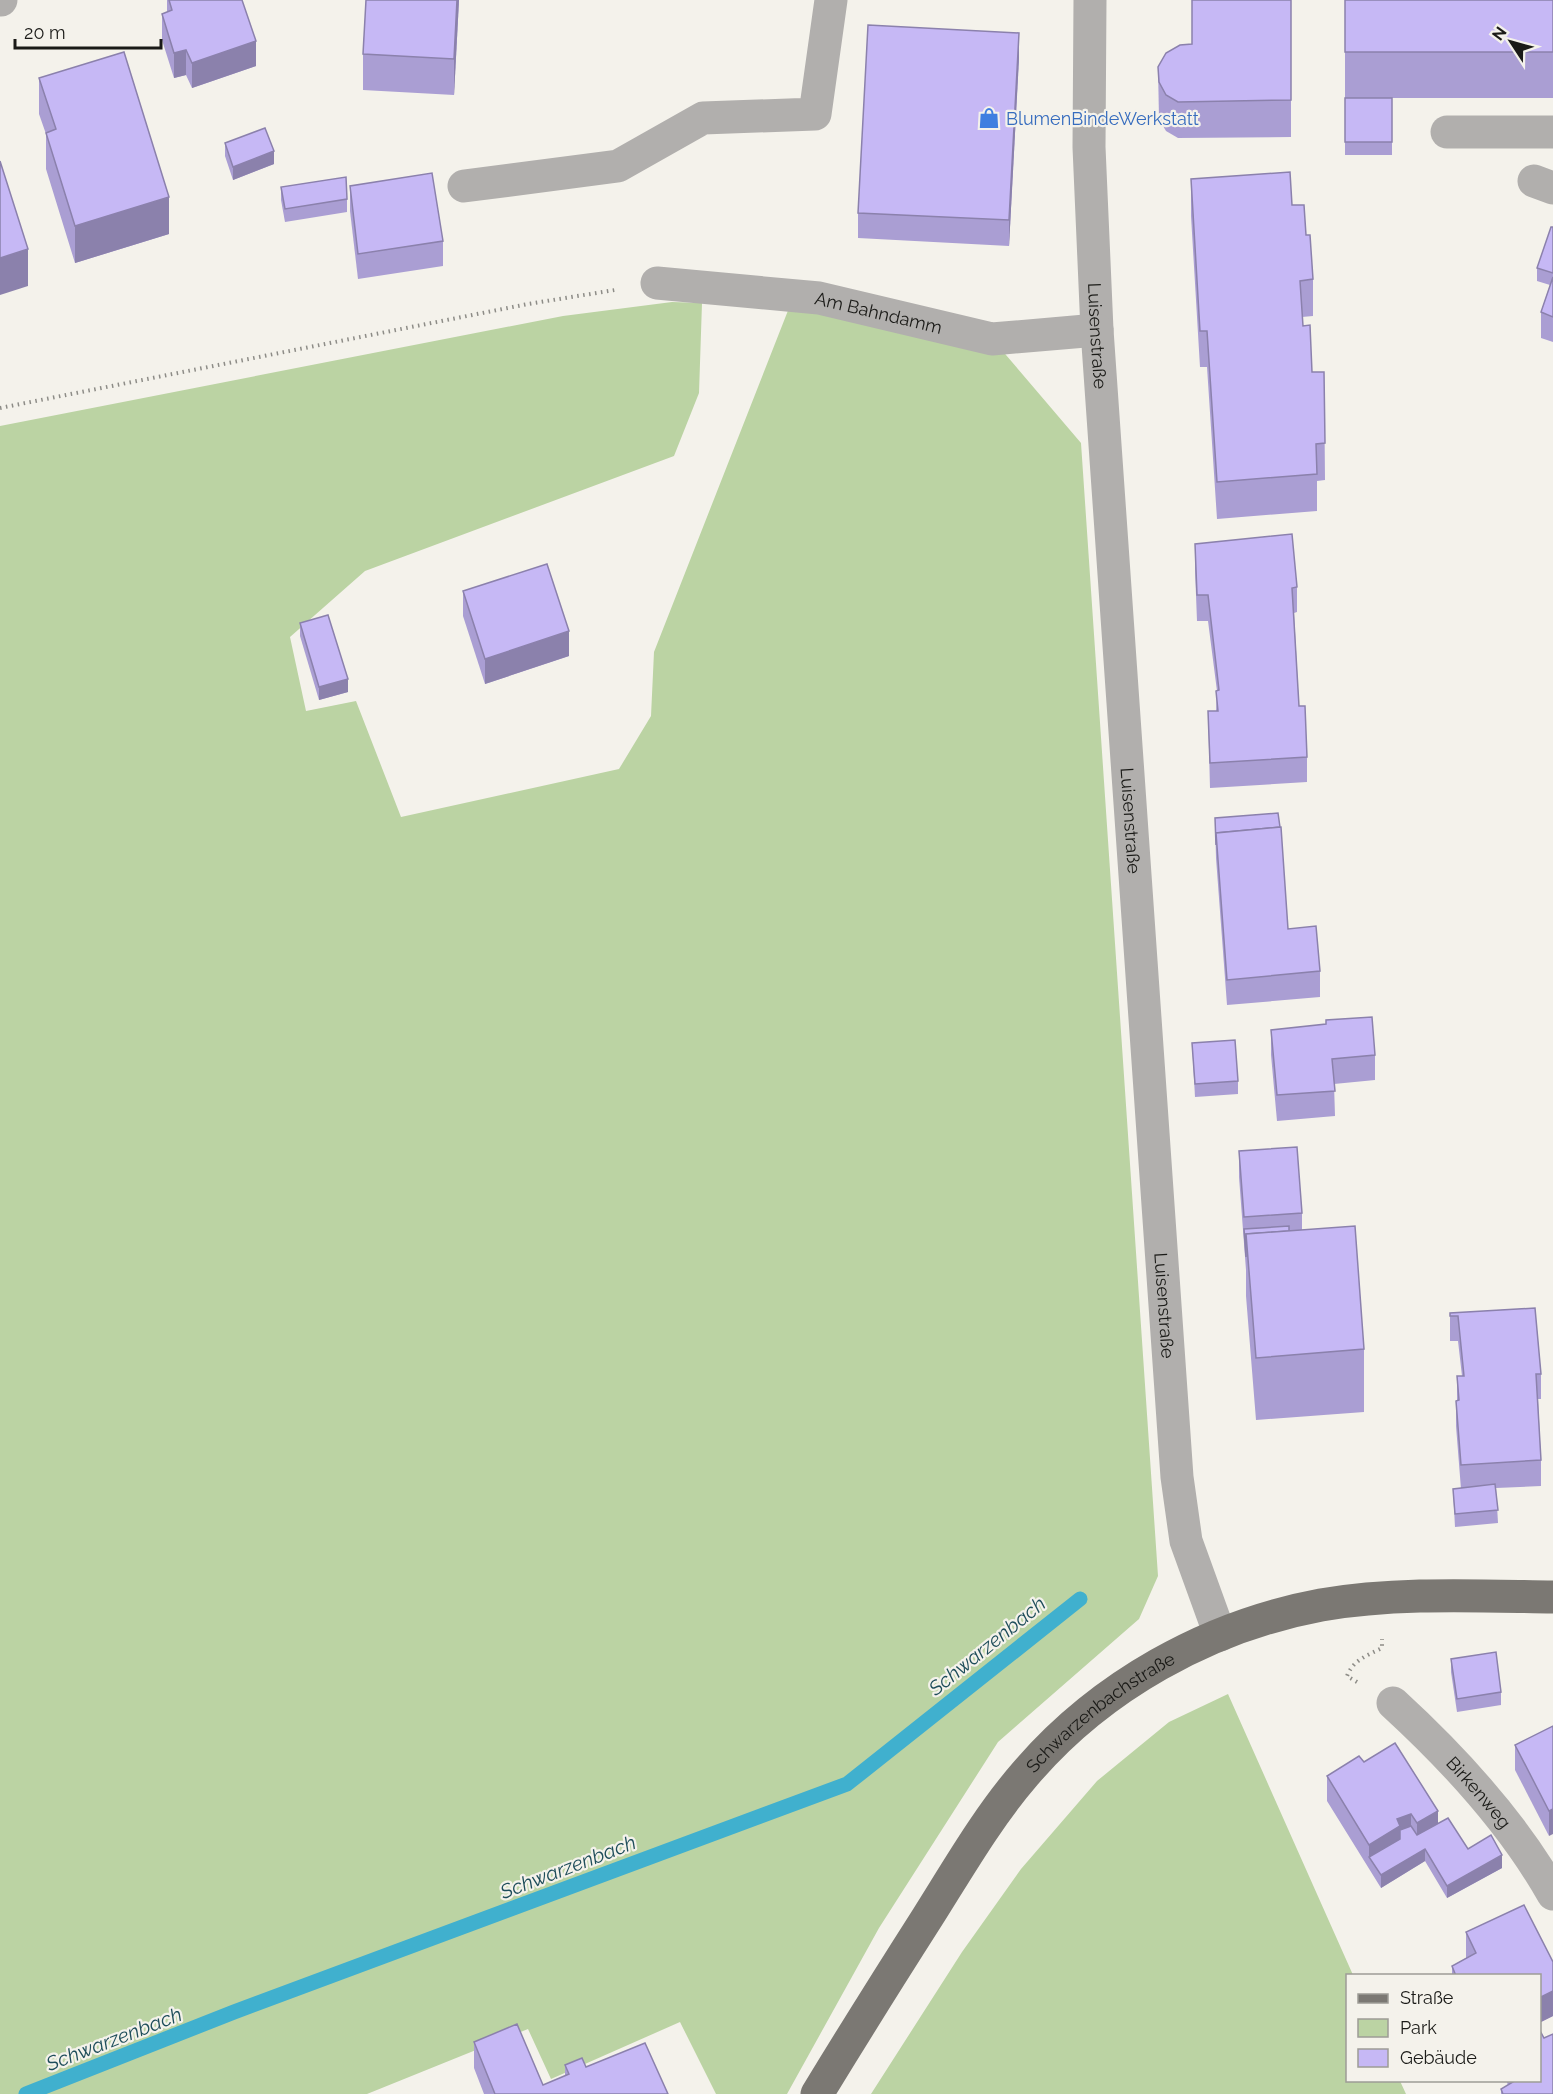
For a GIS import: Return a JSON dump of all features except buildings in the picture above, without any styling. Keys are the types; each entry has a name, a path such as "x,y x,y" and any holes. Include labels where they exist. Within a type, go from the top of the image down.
{"main road":[{"name":"Schwarzenbachstraße","path":"817,2094 977,1838 1024,1775 1100,1703 1173,1657 1220,1635 1261,1620 1324,1605 1443,1596 1553,1597"}],"street":[{"path":"464,186 618,166 703,118 815,114 831,0"},
{"name":"Luisenstraße","path":"1090,0 1089,147 1097,330 1177,1477 1186,1541 1220,1635"},
{"path":"1447,132 1553,132"},
{"name":"Am Bahndamm","path":"657,283 819,298 992,339 1097,330"},
{"name":"Birkenweg","path":"1393,1703 1432,1739 1467,1777 1553,1894"}],"path":[{"path":"0,408 528,304 657,283"},
{"path":"1349,1671 1356,1662 1376,1651"}],"green space":[{"path":"672,302 702,303 699,393 674,456 365,571 290,637 306,711 356,701 401,817 619,769 651,716 654,652 789,308 1000,348 1081,443 1158,1576 1139,1619 998,1742 879,1928 787,2094 716,2094 680,2022 551,2079 528,2029 367,2094 0,2094 0,426 563,316"},
{"path":"1228,1694 1353,1974 1346,1974 1346,2082 1400,2082 1406,2094 871,2094 962,1952 1021,1869 1097,1781 1169,1722"}],"waterway":[{"name":"Schwarzenbach","path":"26,2094 234,2012 847,1784 1080,1599"}],"place":[{"name":"BlumenBindeWerkstatt","path":"989,118"}]}
